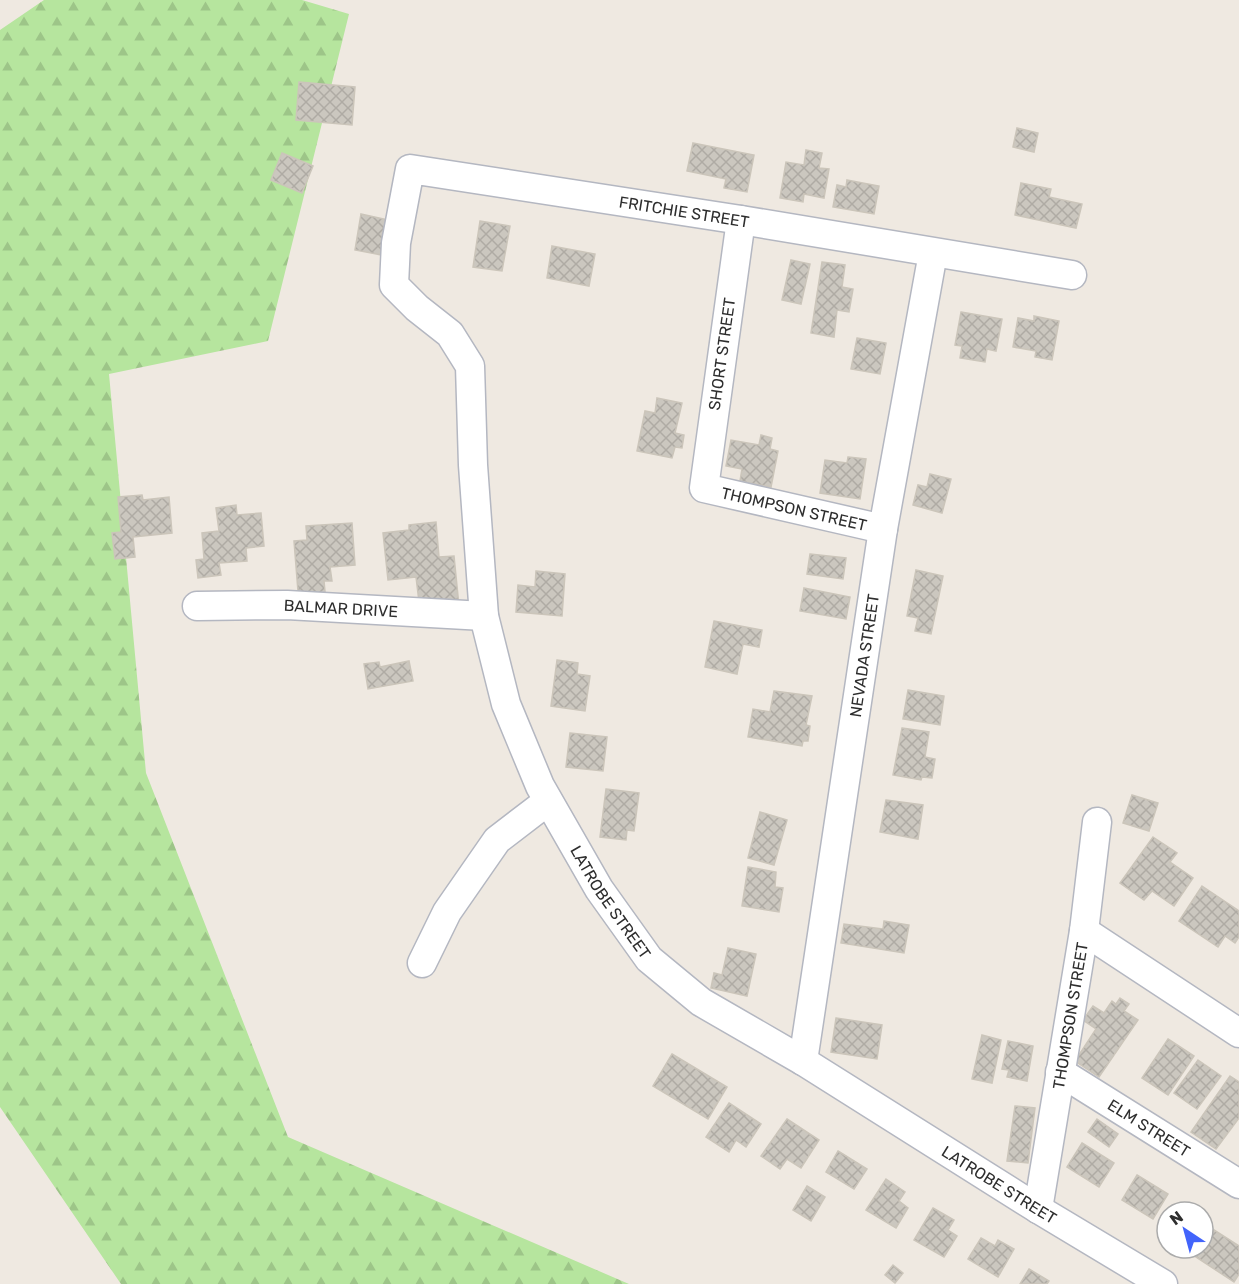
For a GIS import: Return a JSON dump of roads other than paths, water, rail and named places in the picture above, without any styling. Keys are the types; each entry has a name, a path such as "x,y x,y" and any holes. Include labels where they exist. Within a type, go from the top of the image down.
{"street":[{"name":"FRITCHIE STREET","path":"394,285 396,243 410,169 741,220 1071,275"},
{"name":"SHORT STREET","path":"704,488 741,220"},
{"name":"NEVADA STREET","path":"803,1061 883,529 933,253"},
{"name":"LATROBE STREET","path":"394,285 417,308 450,334 470,366 473,465 484,616 506,704 548,801 599,890 649,959 701,1002 803,1061 1038,1209 1163,1284"},
{"name":"THOMPSON STREET","path":"704,488 883,529"},
{"name":"BALMAR DRIVE","path":"197,606 287,605 484,616"},
{"path":"423,963 447,912 497,840 548,801"},
{"name":"THOMPSON STREET","path":"1038,1209 1084,931 1097,822"},
{"path":"1084,931 1239,1033"},
{"name":"ELM STREET","path":"1060,1071 1239,1184"}]}
